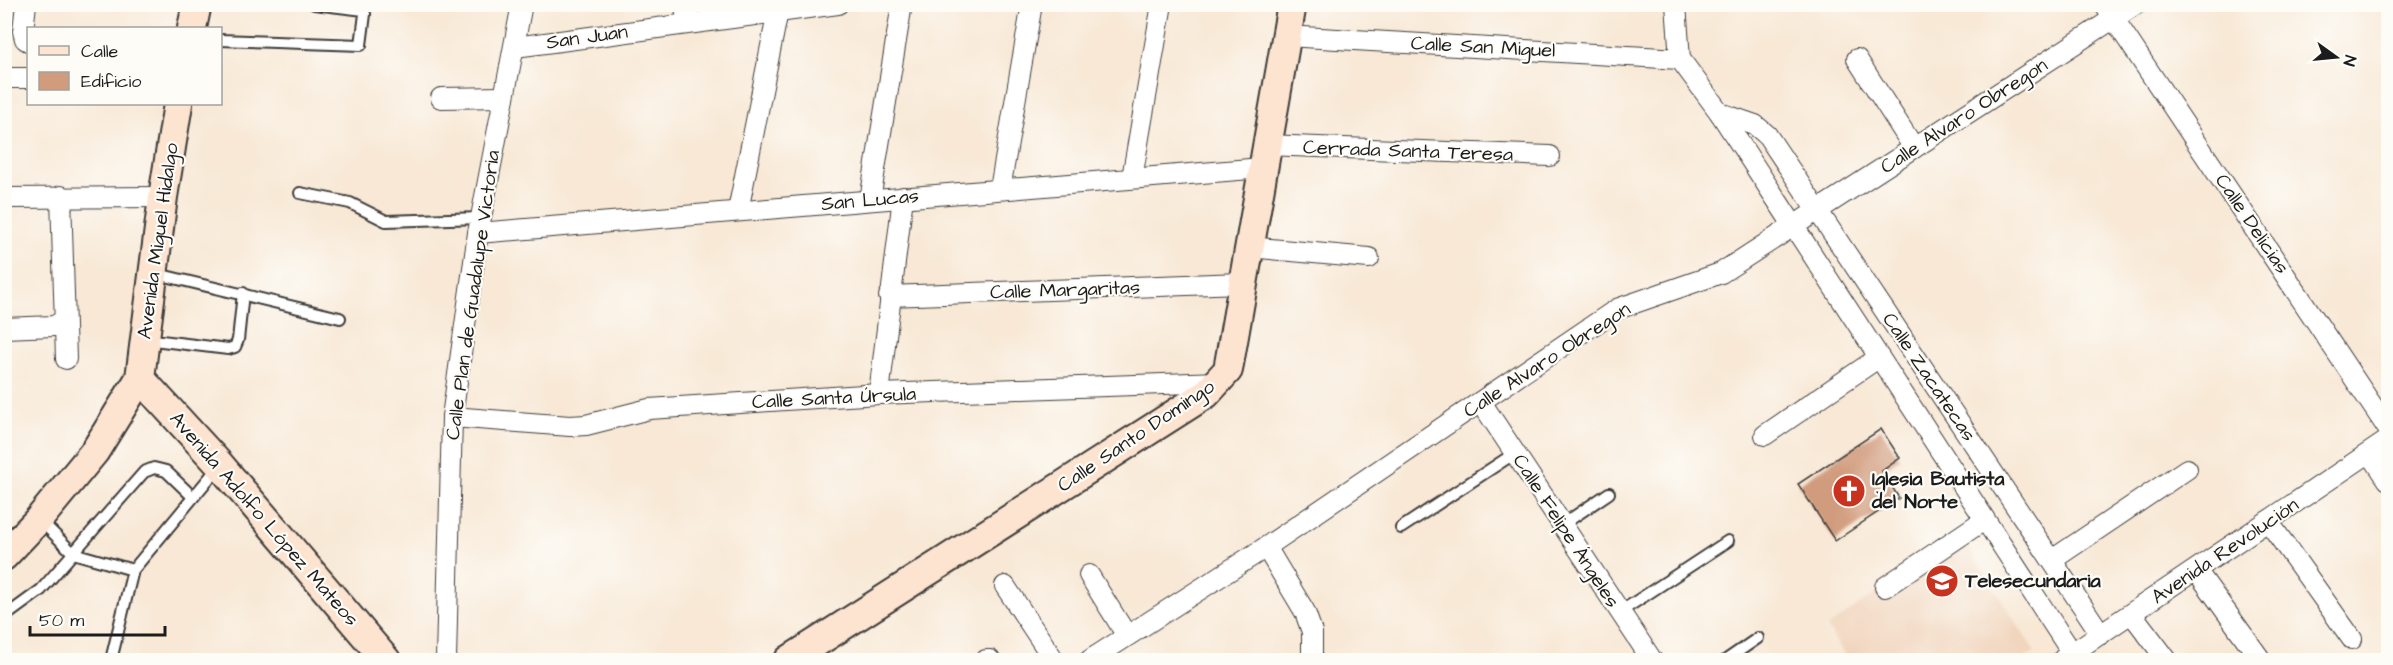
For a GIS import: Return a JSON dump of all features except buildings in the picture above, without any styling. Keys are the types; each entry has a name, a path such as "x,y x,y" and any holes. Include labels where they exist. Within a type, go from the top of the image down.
{"main road":[{"path":"192,27 197,4"},
{"name":"Calle Santo Domingo","path":"789,660 1206,394 1219,382 1228,370 1241,283 1292,4"},
{"name":"Avenida Miguel Hidalgo","path":"140,378 163,197 178,105"},
{"path":"4,556 39,519 94,451 140,378"},
{"name":"Avenida Adolfo López Mateos","path":"140,378 220,465 386,660"}],"street":[{"path":"26,4 23,31 27,40"},
{"name":"Calle Plan de Guadalupe Victoria","path":"446,660 452,417 479,226 522,4"},
{"path":"870,200 902,4"},
{"path":"1000,189 1032,4"},
{"path":"1132,178 1162,4"},
{"path":"1676,4 1680,59"},
{"name":"Calle Alvaro Obregon","path":"1090,660 1266,547 1617,309 1721,273 1914,148 2110,12 2136,4"},
{"name":"San Juan","path":"515,47 686,14 778,11 825,5"},
{"path":"738,211 778,11"},
{"name":"Calle Delicias","path":"2110,12 2388,429"},
{"name":"Calle San Miguel","path":"1286,36 1680,59"},
{"name":"Calle Zacatecas","path":"1680,59 1720,113 1984,519 2067,657"},
{"path":"1857,59 1914,148"},
{"path":"4,78 27,78"},
{"path":"441,98 504,98"},
{"name":"Calle Zacatecas","path":"1720,113 1755,125 1767,135 2101,634"},
{"name":"San Lucas","path":"479,226 738,211 1132,178 1264,156"},
{"name":"Cerrada Santa Teresa","path":"1264,156 1551,156"},
{"path":"61,196 63,321 66,359"},
{"path":"4,198 163,197"},
{"path":"879,394 889,296 903,197"},
{"path":"1248,247 1370,258"},
{"name":"Calle Margaritas","path":"889,296 1241,283"},
{"path":"1862,334 1888,317"},
{"path":"4,328 54,326 63,321"},
{"path":"1765,435 1878,358"},
{"name":"Calle Santa Úrsula","path":"452,417 570,426 586,425 650,409 879,394 1219,382"},
{"name":"Calle Felipe Ángeles","path":"1481,402 1652,660"},
{"name":"Avenida Revolución","path":"2067,657 2388,440"},
{"path":"2370,453 2388,480"},
{"path":"2052,560 2187,469"},
{"path":"1885,587 1984,519"},
{"path":"2268,521 2352,639"},
{"path":"1266,547 1305,612 1312,632 1312,660"},
{"path":"2196,570 2261,660"},
{"path":"1089,575 1127,636"},
{"path":"1005,586 1054,660"},
{"path":"2132,614 2166,660"}],"lane":[{"path":"222,40 361,45 364,10 314,4"},
{"path":"300,193 350,203 386,221 479,226"},
{"path":"153,273 340,318"},
{"path":"145,339 228,349 235,347 238,340 243,293"},
{"path":"1401,528 1515,453"},
{"path":"111,660 133,570 220,465"},
{"path":"4,617 42,590 144,472 154,468 166,471 193,497"},
{"path":"1562,525 1610,493"},
{"path":"39,519 73,553 133,570"},
{"path":"1620,612 1728,540"},
{"path":"1726,660 1758,638"}],"shaded area":[{"name":"Telesecundaria","path":"1961,536 2035,652 2022,660 1848,660 1827,627"}],"place":[{"name":"Iglesia Bautista del Norte","path":"1849,491"},
{"name":"Telesecundaria","path":"1942,581"}]}
